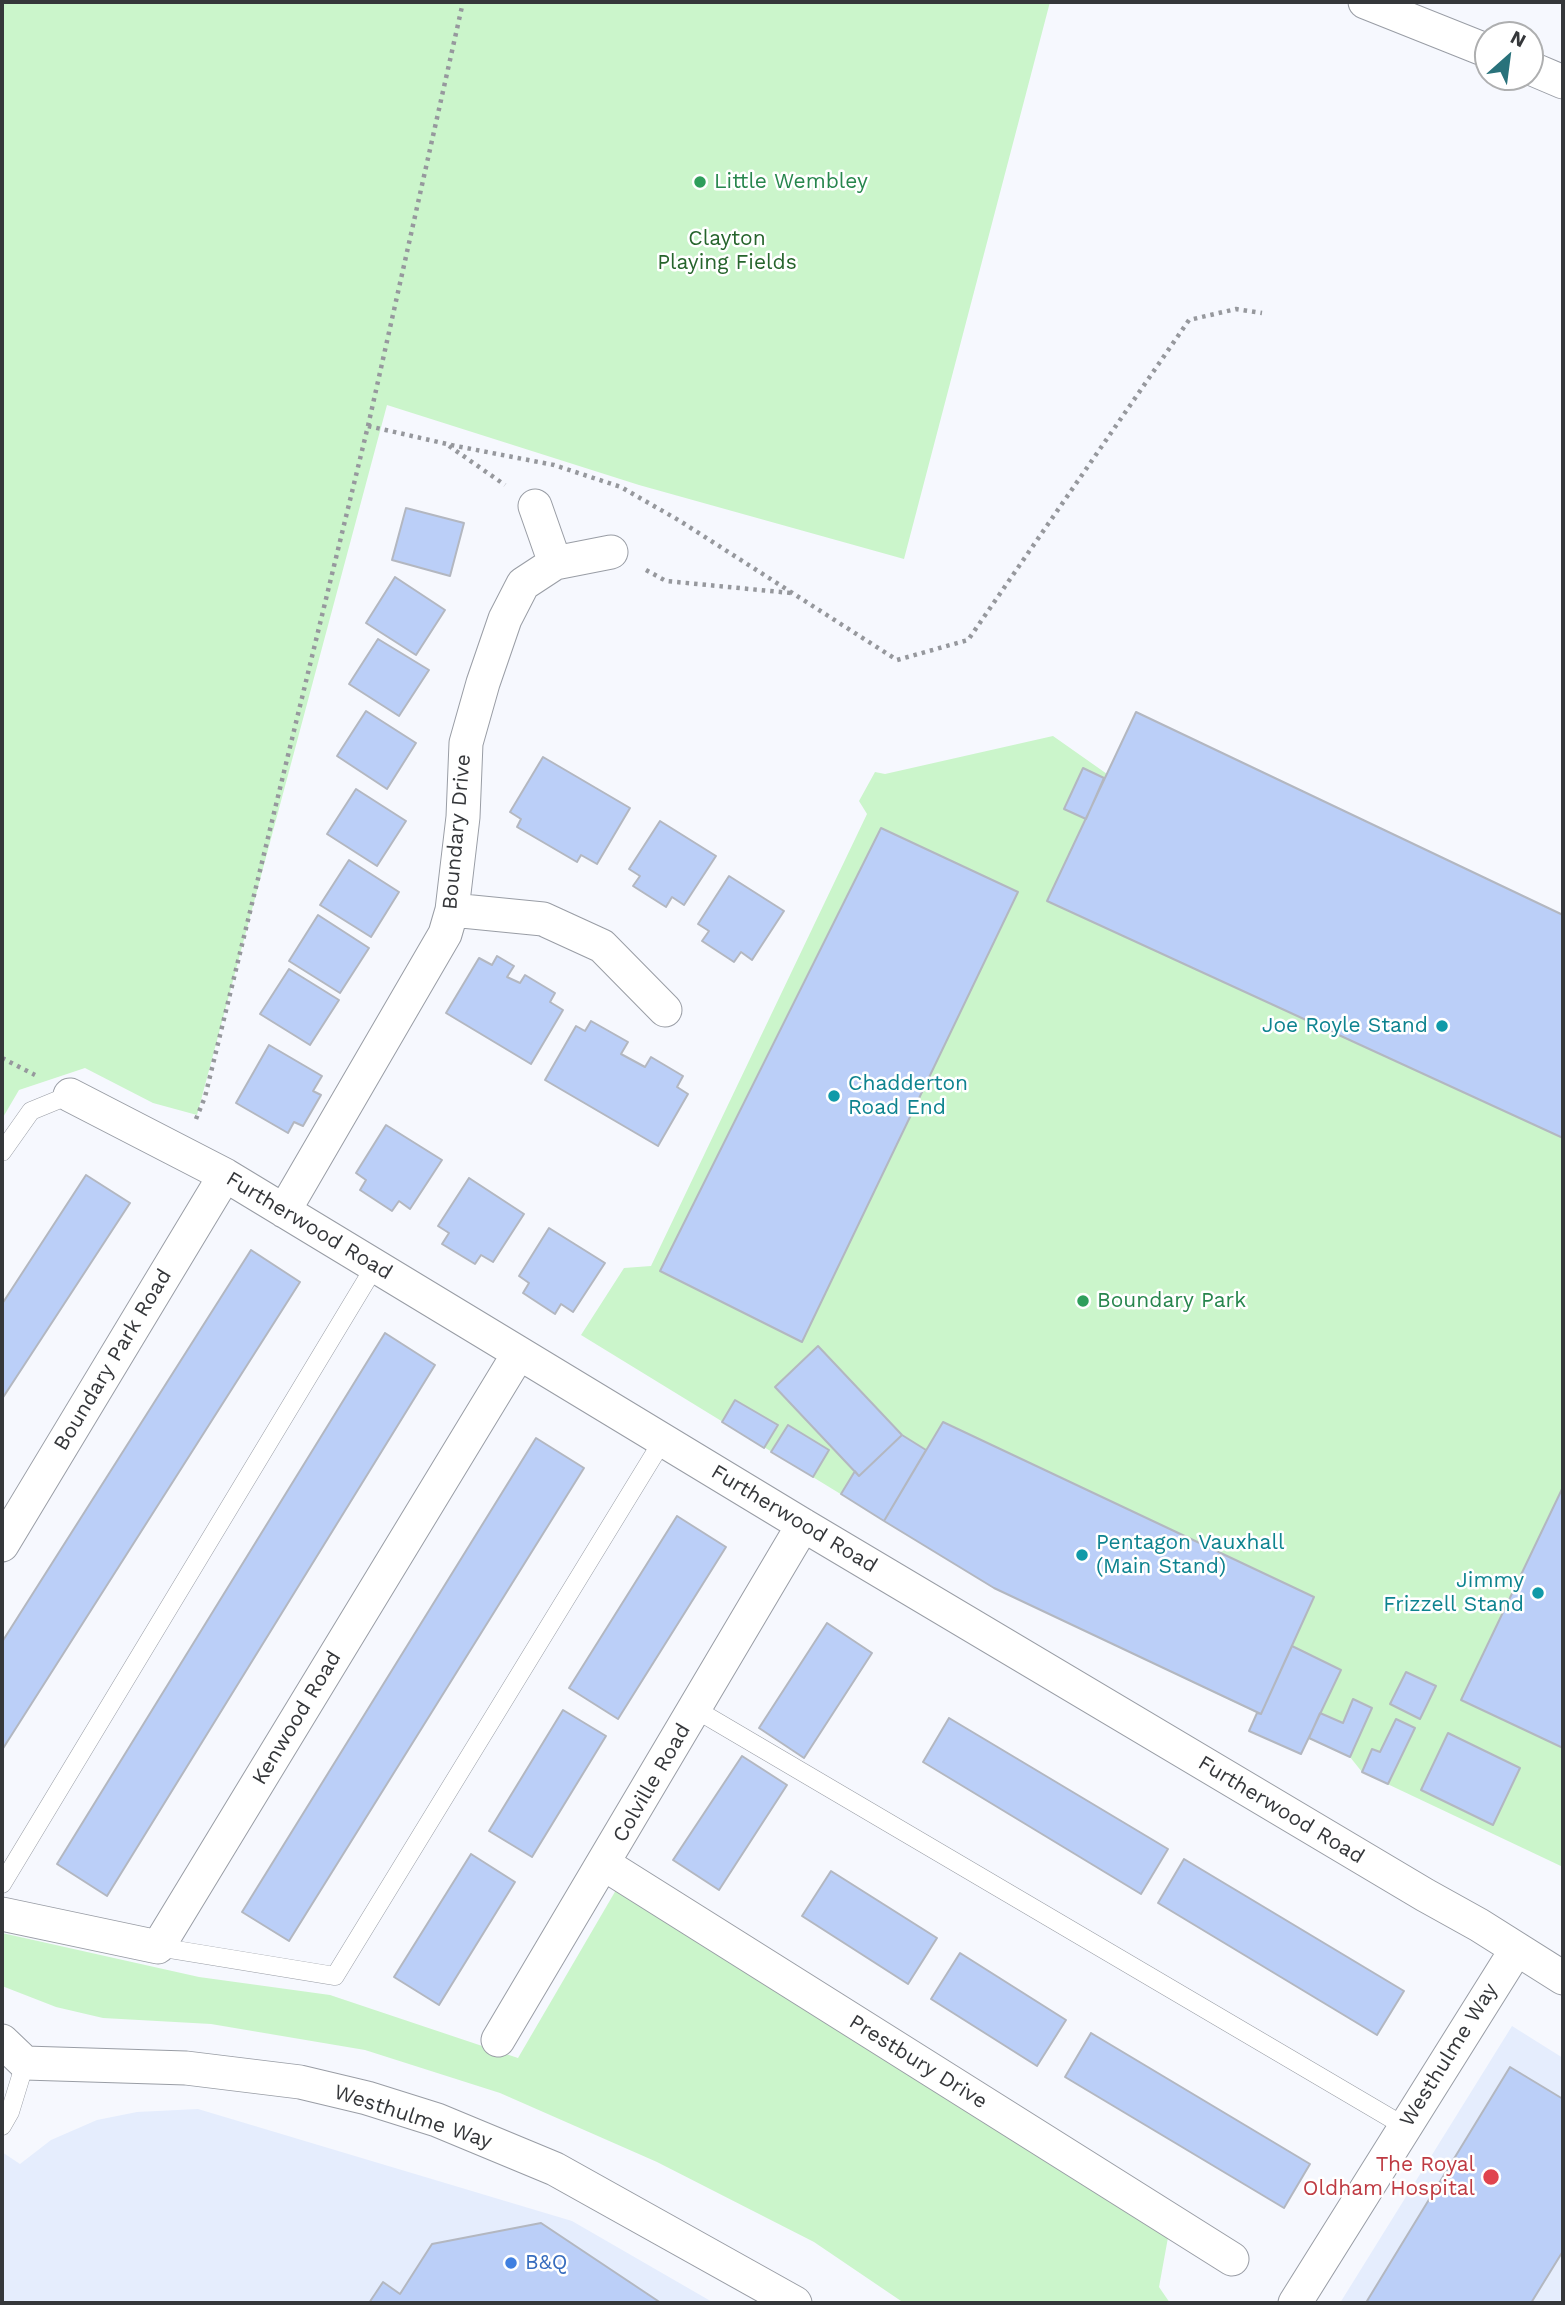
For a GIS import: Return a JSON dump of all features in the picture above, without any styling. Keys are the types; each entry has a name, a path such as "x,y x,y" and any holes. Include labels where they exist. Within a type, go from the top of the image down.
{"street":[{"path":"1365,2 1474,45"},
{"path":"1544,74 1563,82"},
{"path":"535,506 555,563"},
{"name":"Boundary Drive","path":"284,1211 445,934 452,911 463,817 466,743 505,619 523,584 555,563 611,552"},
{"path":"452,911 543,919 602,946 665,1010"},
{"name":"Furtherwood Road","path":"70,1094 225,1175 803,1525 1479,1925 1563,1978"},
{"name":"Boundary Park Road","path":"2,1545 225,1175"},
{"name":"Kenwood Road","path":"158,1947 519,1353"},
{"name":"Colville Road","path":"498,2040 803,1525"},
{"name":"Prestbury Drive","path":"604,1864 1232,2259"},
{"path":"2,1914 158,1947"},
{"name":"Westhulme Way","path":"1295,2303 1516,1950"},
{"name":"Westhulme Way","path":"13,2052 300,2082 414,2112 498,2143 555,2169 794,2303"}],"lane":[{"path":"2,1152 31,1111 70,1094"},
{"path":"2,1884 375,1266"},
{"path":"158,1947 335,1976 663,1440"},
{"path":"695,1709 1404,2126"},
{"path":"2,2126 10,2112 13,2052"}],"path":[{"path":"182,1152 205,1097 368,426 463,2"},
{"path":"368,426 555,465 621,487 680,521 897,660 968,640 1189,320 1236,309 1262,313"},
{"path":"446,443 535,506"},
{"path":"667,581 792,593"}],"shaded area":[{"name":"The Royal Oldham Hospital","path":"1512,2026 1563,2058 1563,2303 1340,2303"},
{"path":"198,2109 572,2221 714,2303 2,2303 2,2152 20,2164 51,2140 97,2120 137,2112"}],"green space":[{"name":"Clayton Playing Fields","path":"2,2 1050,2 904,559 639,485 387,405 197,1115 153,1103 85,1068 19,1090 2,1119"},
{"name":"Boundary Park","path":"1136,712 1563,915 1563,1867 1362,1772 1350,1757 1309,1739 1301,1754 1249,1731 1257,1713 994,1588 581,1335 624,1268 651,1266 867,814 859,801 875,772 885,774 1053,736 1107,774"},
{"path":"616,1890 1169,2232 1159,2287 1170,2303 904,2303 814,2242 657,2162 500,2093 365,2050 211,2024 103,2018 56,2007 2,1986 2,1933 199,1977 330,1995 518,2058"}],"building":[{"path":"406,508 464,523 450,576 392,560"},
{"path":"395,577 445,610 416,655 366,623"},
{"path":"378,639 429,670 399,716 349,684"},
{"path":"366,711 416,743 387,789 337,756"},
{"name":"Joe Royle Stand","path":"1136,712 1563,915 1563,1138 1047,901"},
{"path":"543,757 630,808 597,864 581,855 577,862 517,827 521,819 510,812"},
{"path":"1083,768 1104,778 1086,819 1064,809"},
{"path":"356,789 406,821 377,866 327,834"},
{"path":"660,821 716,856 684,905 672,897 666,907 633,886 640,876 629,869"},
{"name":"Chadderton Road End","path":"881,828 1018,892 802,1342 660,1271"},
{"path":"349,860 399,892 371,937 320,905"},
{"path":"729,876 784,911 752,960 741,952 734,962 702,941 709,931 698,924"},
{"path":"318,915 369,948 340,993 289,961"},
{"path":"497,956 514,966 507,977 520,983 525,975 555,993 550,1002 563,1010 531,1064 446,1013 479,958 492,965"},
{"path":"289,969 339,1000 310,1045 260,1014"},
{"path":"591,1021 628,1042 621,1054 645,1067 651,1057 683,1076 677,1087 688,1094 658,1146 545,1080 576,1026 585,1031"},
{"path":"269,1045 322,1076 313,1091 321,1095 303,1126 294,1122 288,1133 236,1103"},
{"path":"386,1125 442,1160 410,1209 399,1201 392,1211 360,1190 366,1180 356,1173"},
{"path":"86,1175 130,1203 2,1399 2,1304"},
{"path":"469,1178 524,1214 493,1262 481,1255 475,1264 442,1244 449,1233 438,1226"},
{"path":"549,1228 605,1263 573,1312 561,1304 555,1314 523,1293 529,1283 519,1276"},
{"path":"251,1250 300,1282 2,1750 2,1642"},
{"path":"385,1333 435,1365 107,1896 57,1864"},
{"path":"818,1346 902,1435 859,1476 775,1387"},
{"path":"735,1400 778,1425 764,1448 722,1422"},
{"name":"Pentagon Vauxhall (Main Stand)","path":"943,1422 1314,1597 1261,1714 994,1588 884,1521"},
{"path":"788,1425 829,1450 813,1477 771,1452"},
{"path":"902,1435 926,1450 884,1521 841,1494 855,1471 859,1476"},
{"path":"536,1438 584,1468 289,1941 242,1912"},
{"name":"Jimmy Frizzell Stand","path":"1563,1487 1563,1748 1461,1700"},
{"path":"677,1516 726,1547 618,1719 569,1688"},
{"path":"827,1623 872,1653 804,1758 759,1728"},
{"path":"1292,1646 1341,1670 1301,1754 1249,1731 1257,1713 1261,1714"},
{"path":"1406,1672 1436,1686 1420,1719 1390,1704"},
{"path":"1353,1699 1372,1708 1350,1757 1309,1738 1320,1713 1343,1723"},
{"path":"563,1710 606,1736 532,1857 489,1831"},
{"path":"949,1718 1168,1849 1141,1894 923,1762"},
{"path":"1396,1719 1415,1728 1388,1784 1362,1772 1372,1749 1380,1752"},
{"path":"1448,1733 1520,1768 1493,1825 1421,1790"},
{"path":"742,1756 787,1785 719,1890 673,1860"},
{"path":"471,1854 515,1882 439,2005 394,1977"},
{"path":"1184,1859 1404,1991 1377,2035 1158,1903"},
{"path":"831,1871 937,1938 908,1984 802,1916"},
{"path":"960,1953 1066,2020 1037,2066 931,1999"},
{"path":"1091,2033 1310,2164 1284,2208 1065,2077"},
{"name":"The Royal Oldham Hospital","path":"1510,2067 1563,2099 1563,2251 1531,2303 1367,2301"},
{"name":"B&Q","path":"541,2223 661,2303 369,2303 383,2282 400,2294 432,2244"}],"place":[{"name":"Little Wembley","path":"700,182"},
{"name":"Joe Royle Stand","path":"1442,1026"},
{"name":"Chadderton Road End","path":"834,1096"},
{"name":"Boundary Park","path":"1083,1301"},
{"name":"Pentagon Vauxhall (Main Stand)","path":"1082,1555"},
{"name":"Jimmy Frizzell Stand","path":"1538,1593"},
{"name":"The Royal Oldham Hospital","path":"1491,2177"},
{"name":"B&Q","path":"511,2263"}]}
